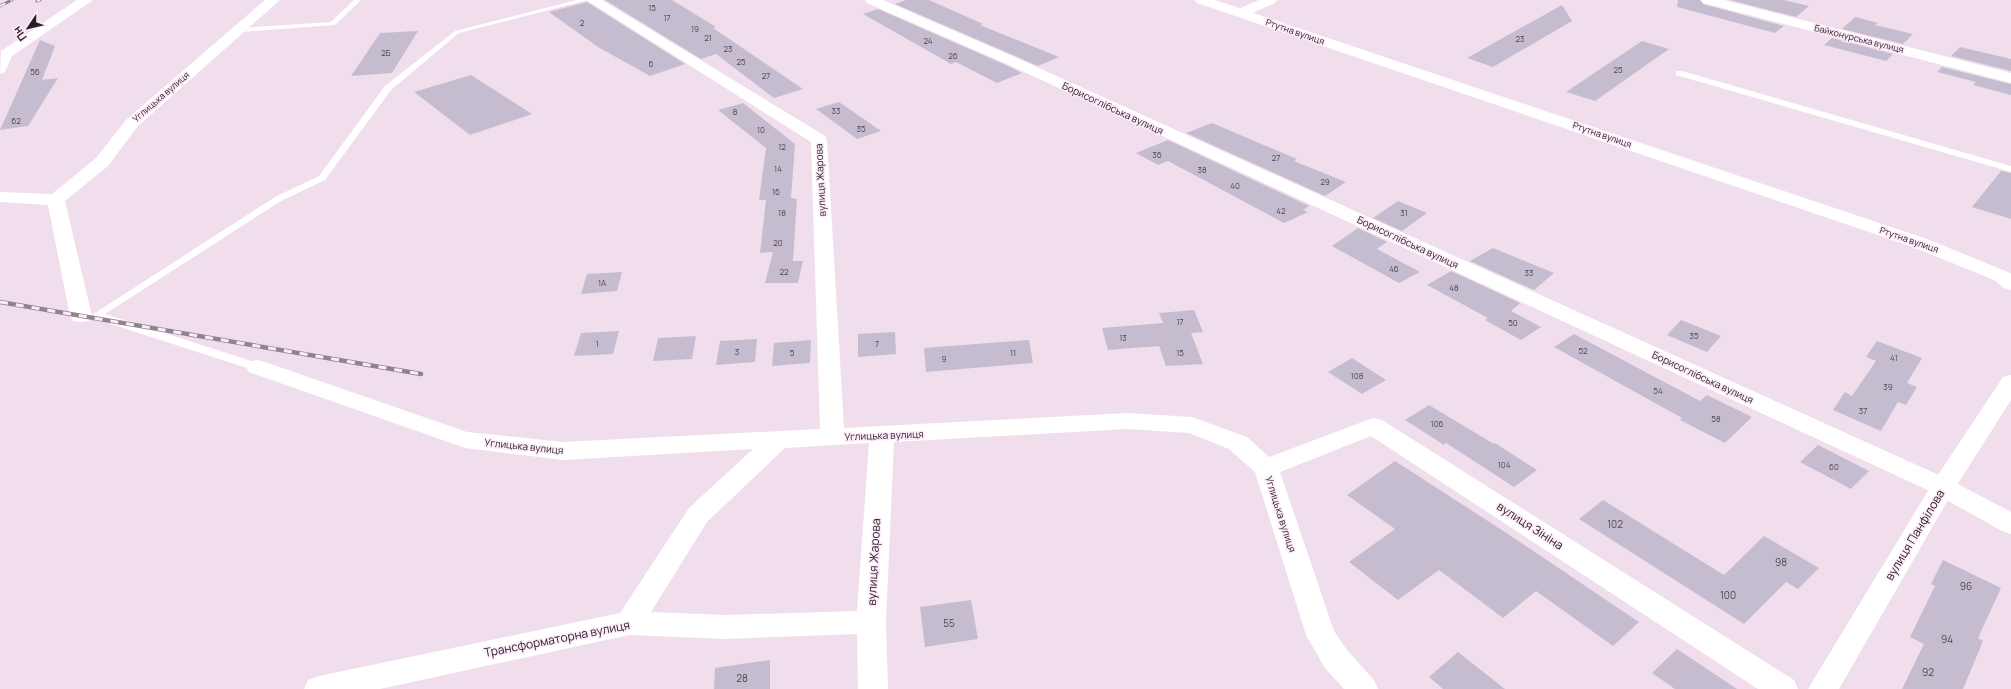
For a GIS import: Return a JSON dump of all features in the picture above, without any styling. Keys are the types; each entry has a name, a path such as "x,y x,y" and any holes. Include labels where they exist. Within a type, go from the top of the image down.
{"street":[{"path":"0,69 6,54 86,0"},
{"name":"Углицька вулиця","path":"56,200 102,162 132,123 273,0"},
{"name":"вулиця Жарова","path":"593,0 819,140 832,437"},
{"name":"Борисоглібська вулиця","path":"872,0 1014,62 1943,488 2011,524"},
{"name":"Ртутна вулиця","path":"1202,0 1920,243 2008,278"},
{"path":"1241,13 1270,0"},
{"name":"Байконурська вулиця","path":"1708,0 2011,78"},
{"path":"0,197 56,200 81,316"},
{"name":"Углицька вулиця","path":"257,367 465,440 563,451 1127,421 1192,425 1238,443 1266,468 1321,635 1336,659 1363,689"},
{"name":"вулиця Панфілова","path":"1823,689 1943,488 2011,382"},
{"name":"вулиця Зініна","path":"1266,468 1373,426 1783,689"},
{"name":"вулиця Жарова","path":"873,689 871,622 882,435"},
{"path":"629,623 698,515 778,440"},
{"name":"Трансформаторна вулиця","path":"319,689 629,623 725,626 871,622"}],"lane":[{"path":"240,30 333,24 358,0"},
{"path":"257,367 97,315 278,199 322,178 388,88 457,32 585,0"},
{"path":"1679,73 2011,169"}],"building":[{"path":"605,0 672,0 716,27 713,28 803,89 774,98 716,54 701,59"},
{"path":"906,0 929,0 983,24 980,25 1059,57 1038,66 895,4"},
{"path":"1678,0 1700,0 1703,4 1784,26 1775,33 1677,7"},
{"path":"1730,0 1784,0 1809,6 1796,17"},
{"path":"587,2 685,64 650,76 598,47 549,12"},
{"path":"1562,5 1572,21 1493,67 1467,58"},
{"path":"878,9 1022,73 997,83 956,62 951,64 863,14"},
{"path":"1855,17 1878,23 1875,25 1913,34 1903,44 1842,29"},
{"path":"418,31 392,73 351,76 380,33"},
{"path":"1832,38 1893,54 1886,61 1824,45"},
{"path":"40,40 55,46 42,80 58,78 28,126 0,130"},
{"path":"1642,41 1669,49 1595,101 1566,92"},
{"path":"1960,47 2011,59 2011,71 1951,56"},
{"path":"1942,67 2011,84 2011,95 1973,85 1976,82 1937,72"},
{"path":"471,75 532,114 470,135 414,92"},
{"path":"839,102 881,131 857,139 816,109"},
{"path":"743,103 795,144 791,198 797,199 793,261 803,261 798,283 765,283 773,252 760,253 766,200 759,200 766,148 718,110"},
{"path":"1212,123 1297,159 1294,161 1346,182 1325,196 1186,133"},
{"path":"1168,140 1309,206 1303,210 1308,212 1284,223 1168,161 1158,165 1136,153"},
{"path":"2001,171 2011,173 2011,219 1972,207"},
{"path":"1398,201 1427,213 1402,231 1373,218"},
{"path":"1358,228 1387,242 1377,249 1420,272 1399,283 1332,246"},
{"path":"1493,248 1554,273 1534,290 1470,261"},
{"path":"1451,271 1520,303 1511,311 1541,327 1521,340 1485,320 1488,318 1427,285"},
{"path":"622,272 617,291 581,294 587,274"},
{"path":"1194,310 1203,332 1191,333 1203,364 1166,366 1159,346 1108,350 1102,328 1163,323 1159,313"},
{"path":"1681,320 1721,336 1707,352 1667,335"},
{"path":"619,331 613,354 574,356 581,333"},
{"path":"895,332 896,354 858,357 858,334"},
{"path":"1574,334 1700,401 1707,395 1752,417 1725,443 1680,420 1682,418 1554,347"},
{"path":"696,336 692,359 653,361 658,338"},
{"path":"757,339 755,362 716,365 720,341"},
{"path":"811,340 810,363 772,366 774,343"},
{"path":"1029,340 1033,363 926,372 924,348"},
{"path":"1877,341 1922,358 1907,383 1917,387 1906,405 1898,402 1881,431 1833,410 1845,392 1852,396 1876,361 1866,357"},
{"path":"1352,358 1386,380 1362,394 1328,372"},
{"path":"1429,405 1494,444 1495,443 1537,470 1514,487 1446,443 1444,445 1405,420"},
{"path":"1818,445 1869,471 1851,489 1800,462"},
{"path":"1395,461 1508,534 1639,622 1613,646 1536,591 1503,618 1439,570 1398,600 1349,562 1395,529 1347,495"},
{"path":"1603,500 1724,575 1764,536 1819,568 1798,589 1786,582 1744,624 1579,519"},
{"path":"1943,560 2001,588 1978,638 1983,641 1963,689 1902,689 1924,644 1910,637 1935,586 1931,584"},
{"path":"971,600 978,639 925,647 920,607"},
{"path":"1677,649 1737,689 1675,689 1652,673"},
{"path":"1458,652 1505,689 1443,689 1429,677"},
{"path":"770,660 770,689 714,689 715,668"}],"railway":[{"path":"0,6 12,0"},
{"path":"0,302 421,374"}]}
